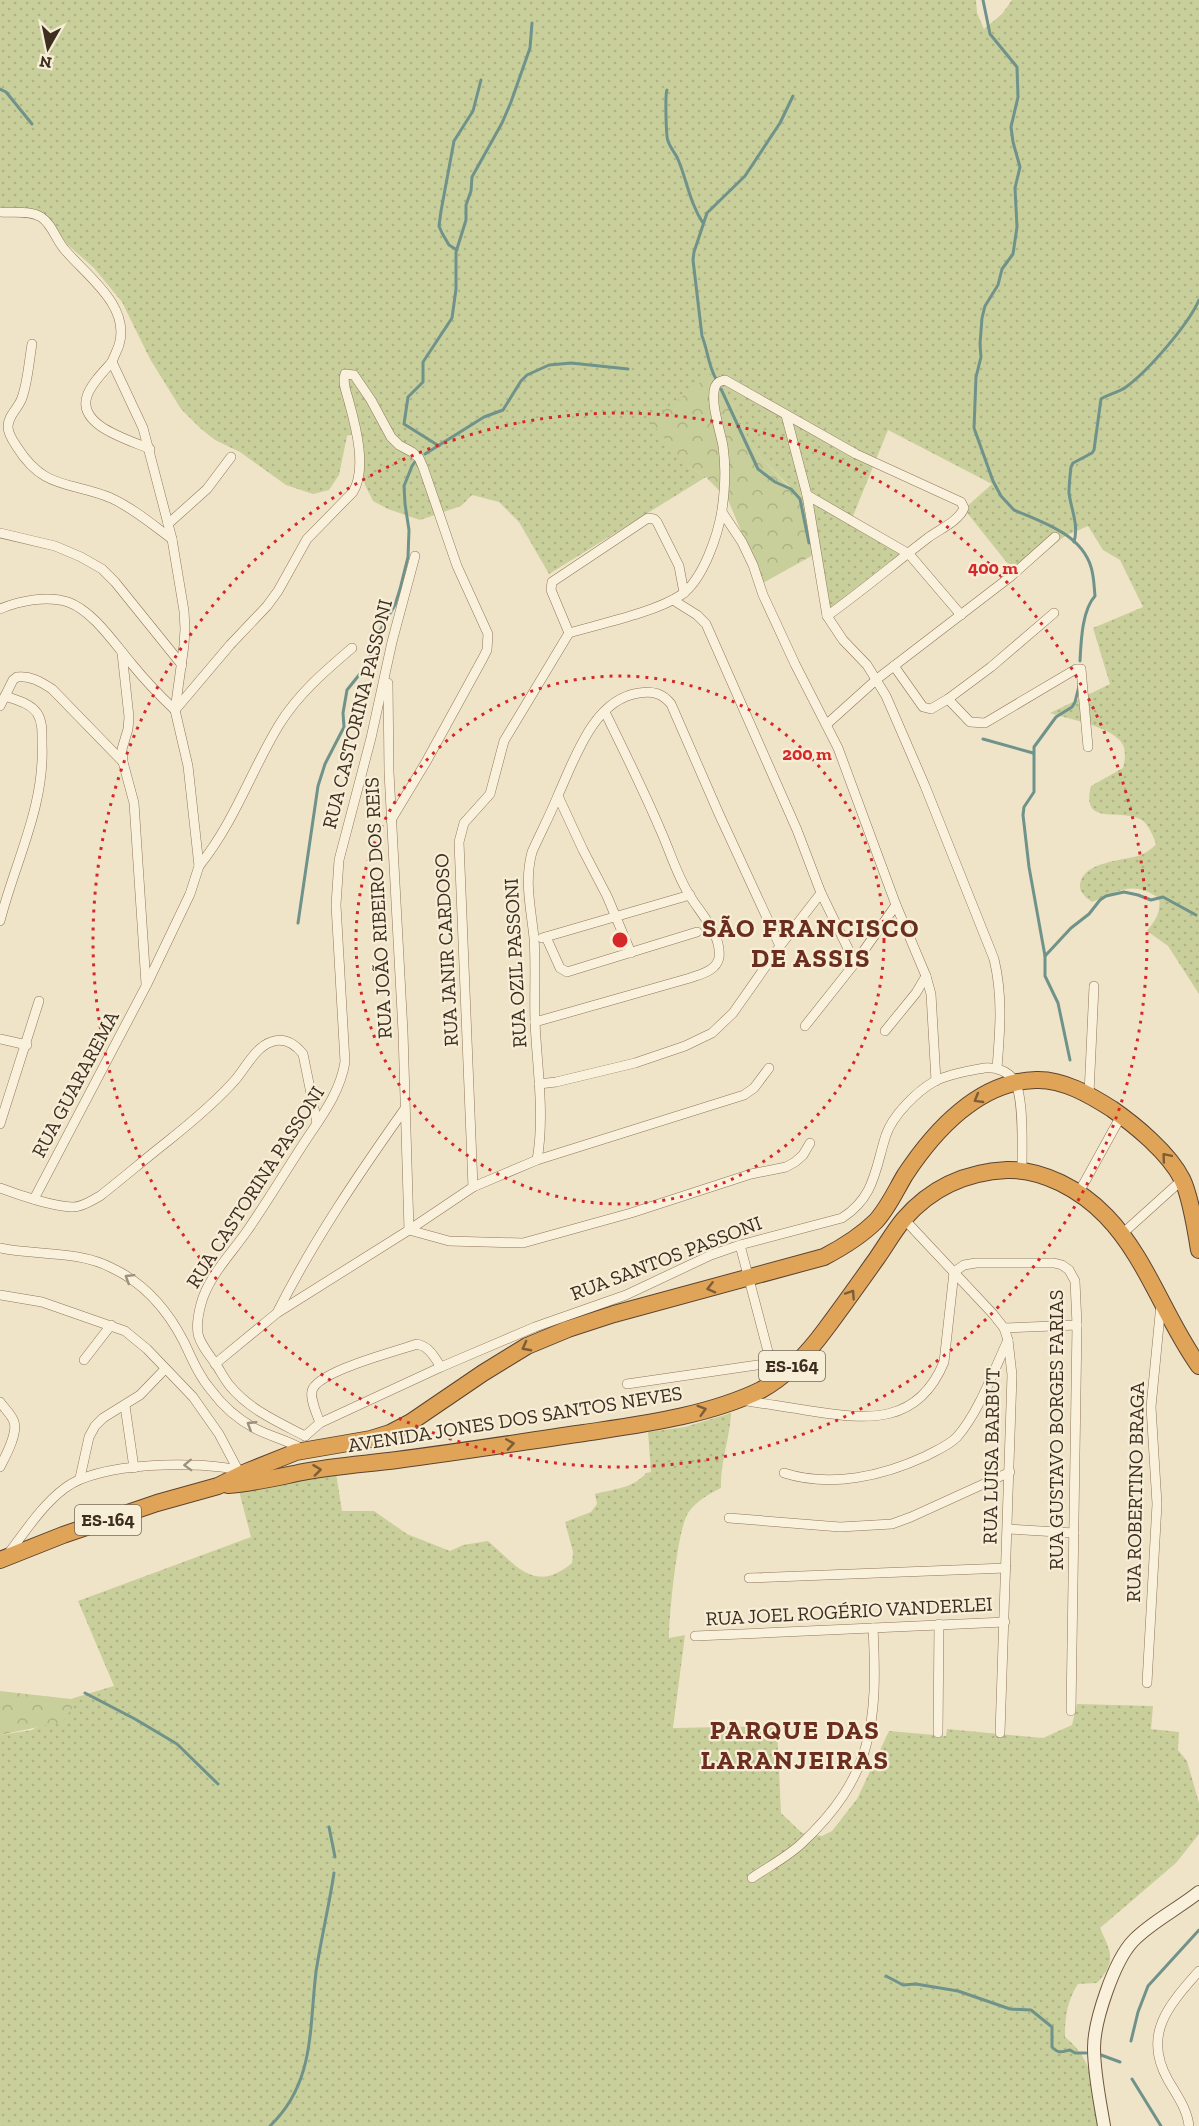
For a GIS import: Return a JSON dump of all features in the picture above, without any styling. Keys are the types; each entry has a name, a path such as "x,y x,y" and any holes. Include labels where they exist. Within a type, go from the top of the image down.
{"highway":[{"name":"ES-164","path":"2,1560 63,1535 157,1503 218,1486 242,1471 281,1458 307,1445 371,1439 390,1433 411,1422 527,1346 568,1329 642,1306 824,1257 848,1245 878,1219 906,1175 942,1127 960,1109 987,1094 1015,1083 1037,1080 1074,1088 1089,1094 1143,1132 1183,1179 1199,1250"},
{"name":"AVENIDA JONES DOS SANTOS NEVES","path":"218,1486 255,1483 305,1471 622,1427 696,1412 737,1400 779,1379 809,1351 904,1220 931,1195 968,1175 989,1171 1022,1169 1041,1174 1078,1194 1105,1215 1122,1234 1199,1366"},
{"path":"281,1458 277,1465 281,1477"}],"street":[{"path":"0,212 30,213 42,217 63,248 100,284 110,299 119,320 120,344 112,362 87,394 85,407 88,414 101,427 150,449"},
{"path":"32,344 22,397 10,416 8,427 9,433 26,460 38,473 53,481 110,498 124,505 172,539"},
{"path":"112,362 143,428 172,539 184,611 184,645 175,710 188,766 199,866"},
{"path":"175,710 230,645 267,606 307,539 357,485 360,477 360,455 343,381 345,374 354,375 391,437 419,458 456,566 484,624 489,642 483,658 438,741 391,820"},
{"path":"684,593 679,566 657,522 648,518 552,582 551,591 569,633 673,600 684,593 693,583 706,561 722,512 725,463 714,388 718,381 725,380 856,454 961,502 964,508 962,513 827,616"},
{"path":"786,415 807,495 827,616 843,640 867,664 877,679 904,735 994,959 1000,984 1001,1015 997,1068 1006,1073 1015,1083 1021,1109 1022,1169"},
{"path":"168,524 207,489 231,458"},
{"path":"807,495 909,554 961,615"},
{"path":"722,512 742,542 763,596 795,664 827,723 846,768 896,905 926,976 931,994 936,1081"},
{"path":"0,533 55,546 102,569 182,665"},
{"path":"827,723 877,679 1010,577 1055,537"},
{"name":"RUA CASTORINA PASSONI","path":"307,1445 259,1412 228,1384 201,1346 198,1337 201,1303 214,1276 248,1230 338,1090 345,1062 336,878 392,642 415,556"},
{"path":"0,609 13,604 42,600 68,602 97,624 175,710"},
{"path":"673,600 697,615 706,624 797,830 821,893 855,963"},
{"path":"894,666 923,707 931,709 991,667 1054,613"},
{"name":"RUA JANIR CARDOSO","path":"473,1187 465,961 458,852 460,832 490,794 504,741 569,633"},
{"path":"199,866 216,846 279,725 310,685 352,648"},
{"path":"122,652 129,717 128,729 122,746 123,762 134,804 146,986"},
{"name":"RUA JOÃO RIBEIRO DOS REIS","path":"387,668 391,820 403,1032 409,1230"},
{"path":"948,699 970,722 985,723 1080,668 1083,671 1088,747"},
{"path":"0,706 13,680 17,677 30,677 42,682 52,689 123,762"},
{"name":"RUA OZIL PASSONI","path":"537,1160 540,1084 534,940 527,869 532,852 582,742 593,724 621,698 648,692 665,697 671,704 780,946"},
{"path":"0,921 39,796 43,757 42,725 38,715 26,704 5,696"},
{"path":"536,1022 708,972 715,967 719,955 716,940 704,914 690,896 646,796 605,712"},
{"path":"558,796 631,953"},
{"name":"RUA GUARAREMA","path":"34,1199 146,986 190,894 199,866"},
{"path":"540,1084 635,1063 684,1046 712,1033 733,1013 821,893"},
{"path":"534,940 690,896"},
{"path":"805,1026 855,963 896,905"},
{"path":"546,937 560,968 567,972 697,932"},
{"path":"885,1031 916,993 926,976"},
{"path":"1089,1094 1094,986"},
{"path":"0,1124 27,1045 39,1001"},
{"path":"0,1039 27,1045"},
{"path":"0,1188 34,1199 74,1207 100,1197 196,1119 222,1095 259,1051 270,1042 279,1040 290,1042 303,1054 317,1123"},
{"path":"215,1364 277,1313 473,1187 537,1160 744,1095 754,1088 769,1068"},
{"name":"RUA SANTOS PASSONI","path":"307,1445 320,1423 441,1367 535,1327 626,1295 740,1245 842,1218 856,1209 870,1188 893,1121 921,1091 936,1081 965,1071 997,1068"},
{"path":"277,1313 308,1256 357,1176 404,1110"},
{"path":"1078,1194 1121,1116"},
{"path":"409,1230 449,1241 523,1243 631,1213 751,1174 786,1167 803,1155 810,1143"},
{"path":"1122,1234 1183,1179"},
{"name":"RUA LUISA BARBUT","path":"904,1220 1004,1328 1008,1340 1012,1375 1000,1733"},
{"path":"740,1245 771,1363 779,1379"},
{"path":"0,1248 81,1258 111,1267 137,1283 172,1321 198,1372 211,1391 234,1413 255,1429 307,1445"},
{"name":"RUA GUSTAVO BORGES FARIAS","path":"954,1272 964,1265 976,1263 1054,1263 1069,1270 1075,1281 1077,1325 1071,1711"},
{"path":"737,1400 869,1418 897,1411 917,1401 930,1388 944,1362 954,1272"},
{"path":"0,1295 42,1302 125,1331 147,1349 193,1397 242,1471"},
{"name":"RUA ROBERTINO BRAGA","path":"1147,1683 1157,1504 1151,1407 1161,1302"},
{"path":"84,1360 111,1325"},
{"path":"1004,1328 1077,1325"},
{"path":"784,1473 812,1480 874,1475 902,1467 947,1446 967,1425 1008,1340"},
{"path":"320,1423 312,1390 315,1385 335,1371 417,1344 430,1351 441,1367"},
{"path":"627,1384 771,1363"},
{"path":"80,1478 89,1437 95,1426 103,1418 140,1395 165,1369"},
{"path":"0,1402 14,1422 15,1428 0,1467"},
{"path":"125,1406 134,1468"},
{"path":"0,1422 9,1415"},
{"path":"2,1560 47,1503 65,1487 80,1478 134,1468 199,1465 242,1471"},
{"path":"729,1518 840,1527 892,1524 1010,1472"},
{"path":"1008,1529 1074,1533"},
{"path":"749,1578 1006,1568"},
{"name":"RUA JOEL ROGÉRIO VANDERLEI","path":"695,1636 1005,1622"},
{"path":"938,1733 939,1624"},
{"path":"752,1878 799,1845 820,1825 851,1784 864,1755 872,1722 875,1666 873,1628"},
{"path":"1104,2126 1094,2047 1110,1982 1121,1957 1132,1941 1199,1892"},
{"path":"1190,2126 1183,2105 1159,2062 1156,2046 1158,2031 1166,2011 1199,1971"}],"green space":[{"path":"0,0 976,0 977,13 984,29 1002,14 1012,0 1199,0 1199,994 1168,946 1147,931 1157,916 1159,898 1141,889 1133,888 1118,891 1092,902 1081,890 1080,884 1083,876 1096,866 1141,855 1156,844 1149,828 1142,820 1124,815 1104,814 1091,807 1089,799 1091,786 1123,768 1125,751 1123,745 1111,733 1050,713 1110,684 1093,628 1143,607 1120,560 1103,550 1088,526 1065,536 1016,574 964,509 992,484 888,430 851,521 903,551 829,609 794,491 763,460 750,443 731,401 687,466 706,477 549,574 519,522 499,502 472,495 461,506 420,520 373,501 365,485 353,434 347,436 339,475 329,490 313,494 286,485 240,452 215,440 181,409 150,359 122,302 94,268 68,245 43,213 0,214"},
{"path":"712,374 723,383 750,443 804,503 815,554 763,583 728,500 706,477 687,466 650,421"},
{"path":"731,1413 721,1488 707,1495 691,1509 680,1537 672,1593 669,1638 685,1635 673,1728 777,1726 781,1813 802,1833 822,1836 832,1831 857,1799 889,1731 946,1736 947,1729 1043,1738 1072,1725 1077,1704 1153,1706 1151,1729 1179,1732 1178,1750 1187,1761 1199,1803 1199,1834 1176,1863 1100,1928 1109,1950 1110,1962 1097,1983 1078,1984 1067,2009 1065,2037 1075,2046 1088,2066 1101,2126 0,2126 0,1735 32,1730 78,1700 77,1697 114,1686 78,1601 251,1537 239,1491 336,1473 342,1511 374,1511 407,1534 450,1551 463,1545 488,1541 527,1573 547,1576 559,1572 572,1563 573,1552 565,1522 591,1512 597,1504 595,1494 630,1485 651,1472 648,1432 685,1427"},
{"path":"0,1691 79,1699 62,1722 0,1735"}],"waterway":[{"path":"983,0 990,34 1017,67 1018,97 1011,127 1020,167 1015,188 1017,227 1013,254 1002,269 998,285 985,306 982,318 981,357 976,377 974,428 993,481 1001,496 1014,510 1070,538 1086,556 1092,570 1095,596 1087,609 1080,661"},
{"path":"439,446 404,424 408,397 423,382 423,362 452,318 456,289 456,252 466,220 466,205 471,191 472,177 511,102 530,48 532,23"},
{"path":"457,250 449,245 439,226 441,211 454,141 473,111 481,80"},
{"path":"0,89 6,92 32,124"},
{"path":"667,90 668,141 677,157 694,207 703,223"},
{"path":"716,379 702,336 694,252 707,213 745,176 780,123 793,96"},
{"path":"1074,542 1075,523 1069,493 1071,467 1073,463 1094,450 1101,399 1123,389 1145,370 1167,347 1199,300"},
{"path":"425,454 484,417 503,410 527,375 549,365 571,363 628,369"},
{"path":"721,389 758,469 775,482 791,489 800,499 809,543"},
{"path":"298,923 318,786 325,764 344,727 343,713 347,690 367,665 379,632 395,605 400,589 408,557 409,530 404,486 417,459"},
{"path":"1070,1060 1058,1003 1045,976 1045,956 1029,867 1023,815 1024,807 1034,792 1034,747 1056,717 1072,707 1079,686"},
{"path":"983,739 1033,753"},
{"path":"1045,956 1106,896 1124,892 1151,900 1163,897 1196,915"},
{"path":"85,1693 177,1744 218,1784"},
{"path":"329,1827 335,1857"},
{"path":"270,2126 285,2109 295,2092 307,2054 316,1972 334,1873"},
{"path":"1131,2041 1138,2012 1148,1986 1199,1930"},
{"path":"886,1976 903,1985 916,1984 958,1991 1010,2009 1031,2010 1052,2027 1052,2047 1056,2051 1070,2050 1075,2053 1086,2053"},
{"path":"1101,2055 1120,2062"},
{"path":"1132,2079 1161,2126"}],"district":[{"name":"SÃO FRANCISCO DE ASSIS","path":"811,943"},
{"name":"PARQUE DAS LARANJEIRAS","path":"795,1744"}]}
